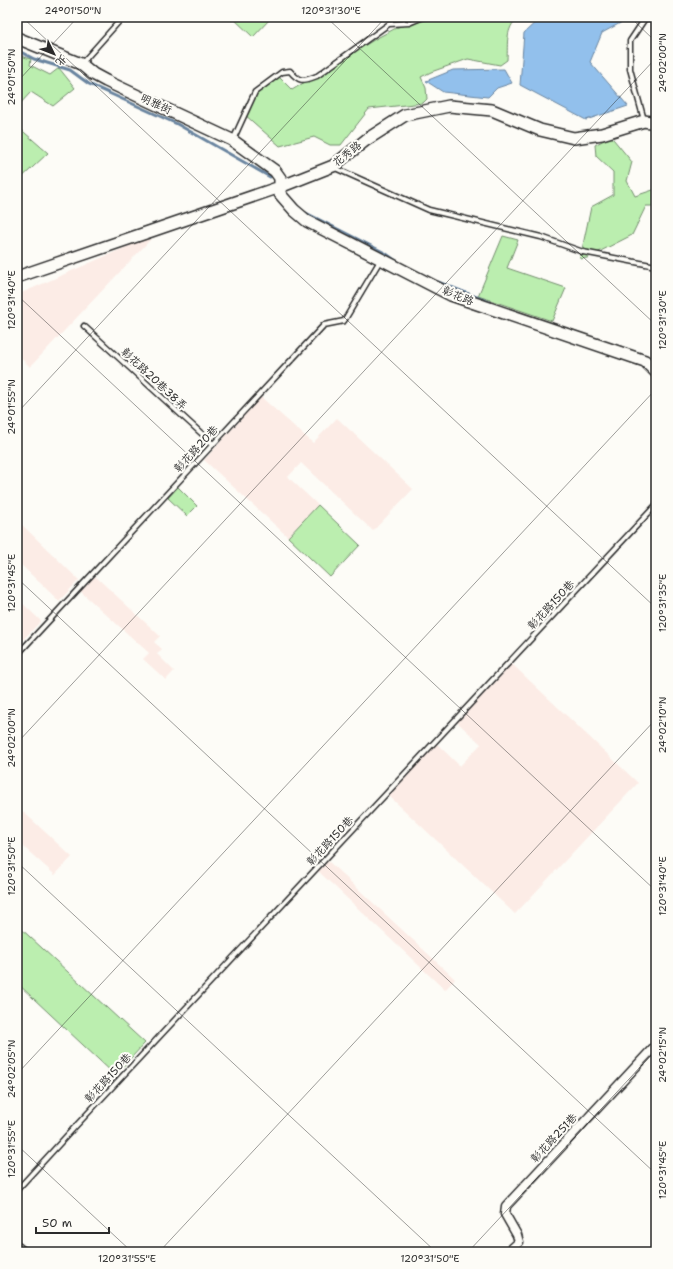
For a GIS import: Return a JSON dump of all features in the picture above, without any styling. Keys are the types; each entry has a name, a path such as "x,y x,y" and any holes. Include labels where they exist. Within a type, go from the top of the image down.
{"street":[{"name":"明雅街","path":"17,38 81,64 92,74 232,140 275,171 280,178 280,187"},
{"name":"花秀路","path":"17,277 280,187 333,166 366,140 405,115 449,106 492,110 540,130 574,138 602,134 644,122 656,123"},
{"name":"彰花路","path":"280,187 280,194 294,210 307,221 451,294 645,361 656,372"},
{"name":"彰花路251巷","path":"508,1252 519,1242 517,1235 505,1214 506,1206 656,1045"}],"lane":[{"path":"81,64 123,17"},
{"path":"232,140 255,92 282,72 290,72 298,80 305,81 316,76 389,24 409,22 423,17"},
{"path":"644,122 642,108 634,88 630,68 630,41 646,17"},
{"path":"333,166 428,210 541,237 583,252 656,266"},
{"name":"彰花路20巷","path":"17,655 324,324 344,321 381,258"},
{"name":"彰花路20巷38弄","path":"84,326 213,444"},
{"name":"彰花路150巷","path":"17,1190 656,505"},
{"path":"17,1244 27,1252"}],"shaded area":[{"path":"149,237 151,239 30,367 17,354 17,295"},
{"path":"261,397 313,443 337,418 413,489 373,531 301,463 288,477 318,505 288,537 204,460"},
{"path":"17,520 79,580 59,601 17,561"},
{"path":"95,576 160,636 154,642 162,649 157,654 174,671 166,680 143,659 149,653 80,591"},
{"path":"17,598 41,621 17,646"},
{"path":"512,664 638,783 515,914 388,795 437,744 460,766 481,744 457,722"},
{"path":"17,806 72,857 55,875 17,841"},
{"path":"328,861 455,979 445,990 318,871"}],"green space":[{"path":"232,17 268,17 270,19 253,37"},
{"path":"433,17 518,17 509,32 507,42 507,60 500,65 468,59 421,77 426,88 427,99 423,103 369,109 341,145 330,145 314,137 280,146 244,114 247,101 260,87 275,75 278,76 292,90 377,38 398,27"},
{"path":"17,55 31,59 30,65 50,75 59,68 75,88 53,106 31,92 17,107"},
{"path":"17,126 48,153 17,182"},
{"path":"609,134 632,162 627,181 635,196 656,189 656,206 646,206 632,235 587,258 580,259 591,207 613,195 613,172 596,156 595,145 604,140"},
{"path":"503,236 518,240 507,268 566,288 552,321 478,296"},
{"path":"178,487 197,506 187,516 168,498"},
{"path":"318,505 360,545 330,577 288,537"},
{"path":"17,925 145,1043 115,1075 17,983"}],"water":[{"path":"541,17 623,17 624,21 602,33 590,62 628,106 586,120 520,85 524,33"},
{"path":"504,69 512,83 497,88 488,97 443,92 426,81 453,70"}],"waterway":[{"path":"17,50 34,59 70,70 89,84 177,124 270,177"},
{"path":"304,212 385,253 399,263"},
{"path":"438,282 489,302"}]}
